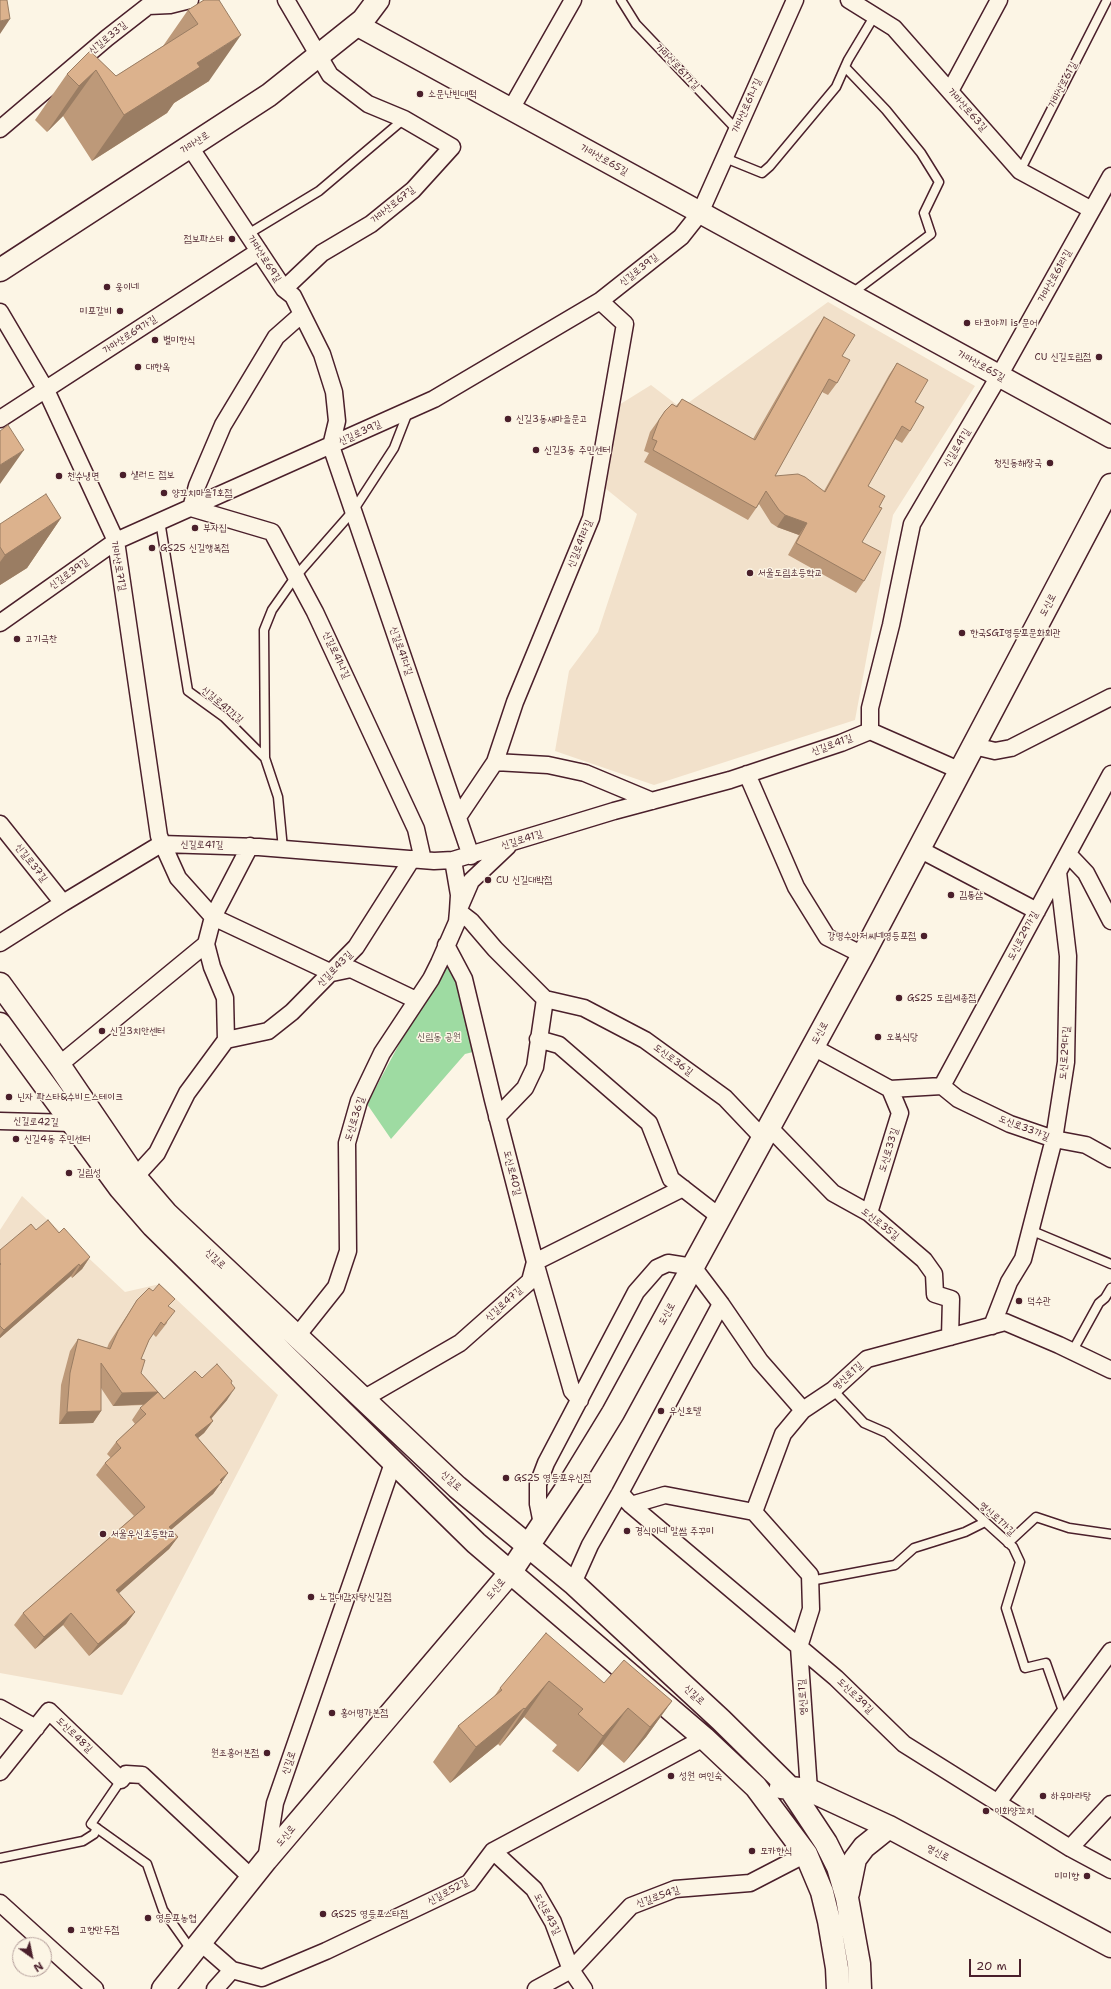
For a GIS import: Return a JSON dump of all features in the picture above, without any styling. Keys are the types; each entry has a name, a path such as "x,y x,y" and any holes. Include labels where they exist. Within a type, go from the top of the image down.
{"main road":[{"name":"가마산로","path":"0,270 269,95 363,20 378,0"},
{"name":"도신로","path":"163,1989 266,1860 510,1573 572,1480 613,1413 863,955 1111,485"},
{"name":"신길로","path":"0,984 59,1064 135,1177 166,1213 457,1487 573,1583 721,1720 799,1789 838,1867 846,1898 859,1964 860,1989"},
{"name":"신길로","path":"0,1024 136,1209 443,1512 510,1573 704,1738 756,1787 806,1854 822,1892 829,1921 837,1968 838,1989"},
{"name":"영신로","path":"756,1787 799,1789 889,1827 1111,1946"},
{"path":"846,1898 854,1859 864,1847 889,1827"}],"street":[{"name":"신길로33길","path":"0,129 107,38 148,6 170,5 190,0"},
{"path":"286,0 318,56"},
{"path":"511,109 573,0"},
{"name":"가마산로61나길","path":"700,212 795,0"},
{"name":"가마산로63길","path":"849,0 894,28 1020,171 1092,210"},
{"path":"950,92 999,0"},
{"name":"가마산로65길","path":"357,25 1111,437"},
{"name":"가마산로67길","path":"284,289 322,253 371,224 413,190 452,147 404,119 368,104 330,75 318,56"},
{"name":"가마산로69길","path":"190,146 284,289 293,296 322,354 334,392 337,421 331,446"},
{"name":"가마산로61라길","path":"999,376 1111,176"},
{"name":"신길로39길","path":"0,622 116,541 434,399 600,300 681,237 700,212"},
{"name":"가마산로69가길","path":"0,419 259,251"},
{"name":"신길로41라길","path":"458,817 495,762 515,702 591,518 625,324 600,300"},
{"name":"가마산로71길","path":"0,312 46,390 116,541 162,844"},
{"path":"191,508 197,486 223,426 276,337 302,314"},
{"name":"신길로41길","path":"332,973 213,917 178,878 162,844 250,846 418,860 453,860 471,856 747,774 841,743 870,731 870,708 893,618 912,524 999,376"},
{"name":"신길로41다길","path":"331,446 471,856"},
{"name":"신길로41나길","path":"191,508 272,532 315,612 416,829 418,860"},
{"path":"974,746 995,751 1011,748 1111,697"},
{"path":"870,731 961,771"},
{"path":"495,762 548,765 585,773 652,801"},
{"path":"747,774 796,887 827,937 863,955"},
{"name":"도신로29가길","path":"942,1086 1109,780"},
{"name":"신길로37길","path":"0,824 63,903"},
{"path":"0,943 63,903 162,844"},
{"name":"도신로36길","path":"458,911 471,881 510,844"},
{"path":"135,1177 157,1153 187,1093 226,1040 225,998 212,967 206,944 213,917 250,846"},
{"path":"919,850 1037,911"},
{"path":"1068,854 1086,873 1111,921"},
{"name":"신길로43길","path":"226,1040 268,1031 292,1012 356,947 418,860"},
{"name":"도신로36길","path":"297,1336 331,1293 338,1280 348,1251 347,1143 360,1102 382,1053 431,978 457,922 459,895 453,860"},
{"name":"도신로29다길","path":"992,1326 1009,1282 1023,1260 1054,1139 1066,1062 1068,956 1058,872"},
{"path":"458,911 471,922 495,949 545,999 535,1067 525,1088 498,1117"},
{"path":"59,1064 206,944"},
{"name":"도신로40길","path":"446,945 464,980 535,1262 572,1391 580,1400"},
{"path":"332,973 351,969 416,1000"},
{"name":"도신로36길","path":"545,999 584,1008 645,1040 725,1098 766,1132"},
{"path":"538,1039 559,1045 650,1123 671,1178 720,1218"},
{"path":"813,1047 890,1089 942,1086"},
{"name":"도신로33가길","path":"942,1086 958,1099 1010,1124 1054,1139 1086,1145 1111,1159"},
{"name":"도신로33길","path":"869,1213 900,1113 890,1089"},
{"name":"신길로42길","path":"0,1121 72,1123"},
{"name":"도신로35길","path":"766,1132 833,1193 869,1213 924,1260 934,1274 934,1294 951,1299 950,1337"},
{"path":"535,1262 683,1188"},
{"name":"신길로47길","path":"363,1398 460,1343 530,1281 535,1262"},
{"path":"542,1524 538,1504 538,1484 546,1463 580,1400 620,1320 642,1284 657,1268 668,1263 693,1267 721,1304 760,1361 803,1410"},
{"path":"573,1583 590,1545 625,1499 721,1304"},
{"name":"영신로1길","path":"799,1789 799,1647 811,1609 810,1575 754,1512 783,1434 803,1410 833,1390 867,1360 1005,1322 1111,1370"},
{"name":"신길로","path":"266,1860 275,1803 393,1463"},
{"path":"625,1499 665,1495 754,1512"},
{"name":"도신로39길","path":"625,1499 836,1678 904,1744 1070,1848 1111,1870"},
{"path":"998,1802 1111,1651"},
{"path":"0,1708 36,1728"},
{"name":"도신로48길","path":"0,1772 49,1711 121,1780"},
{"name":"신길로52길","path":"196,1947 232,1970 262,1978 326,1951 469,1883 493,1851 704,1738"},
{"path":"121,1780 126,1774 142,1775 252,1878"},
{"path":"1070,1848 1111,1804"},
{"name":"도신로43길","path":"493,1851 534,1889 553,1922 572,1970 584,1989"},
{"name":"신길로54길","path":"536,1989 572,1970 631,1906 676,1889 750,1883 806,1854"},
{"path":"2,1909 95,1989"},
{"path":"215,1989 232,1970"}],"lane":[{"name":"가마산로61가길","path":"621,0 636,24 737,130"},
{"name":"가마산로61길","path":"1020,171 1107,0"},
{"path":"725,158 762,173 770,166 836,87 845,67 875,15"},
{"path":"845,67 886,110 921,153 939,182 924,213 931,234 851,295"},
{"path":"248,234 319,191 404,119"},
{"path":"265,758 264,630 272,610 296,576 353,511 394,448 408,411"},
{"name":"신길로41가길","path":"160,521 188,691 224,717 265,758 278,798 283,849"},
{"path":"1030,1230 1111,1264"},
{"path":"1072,1352 1099,1303 1105,1298 1111,1288"},
{"name":"영신로1가길","path":"833,1390 864,1423 887,1433 1012,1547 1020,1562 1006,1608 1025,1668 1046,1663 1064,1714"},
{"path":"1008,1543 1036,1517 1070,1528 1111,1534"},
{"path":"810,1581 895,1565 914,1548 965,1532 985,1522"},
{"path":"121,1780 91,1824 147,1864 163,1910 196,1947"},
{"path":"0,1858 83,1841 94,1834 98,1828"}],"shaded area":[{"name":"서울도림초등학교","path":"828,302 975,386 893,515 855,720 654,785 555,751 569,671 598,632 637,514 600,484 614,408 651,385 681,408"},
{"name":"서울우신초등학교","path":"22,1196 125,1292 160,1284 278,1395 122,1695 0,1673 0,1230"}],"green space":[{"name":"신림동 공원","path":"447,955 477,1051 465,1054 391,1139 367,1104"}],"building":[{"path":"0,0 7,0 10,19 0,21"},
{"path":"204,0 219,0 241,35 197,63 200,67 124,115 96,70 79,86 67,74 90,51 116,76 198,24 188,10"},
{"path":"824,317 855,335 842,356 850,360 837,383 829,379 775,476 798,474 805,477 825,492 897,363 928,380 915,402 924,407 910,431 902,426 868,486 885,496 879,507 882,508 862,542 881,552 864,581 796,543 807,523 785,515 779,510 766,491 756,508 653,450 657,441 652,439 659,420 672,404 677,407 682,399 755,440"},
{"path":"8,425 24,450 0,465 0,431"},
{"path":"46,494 61,518 5,555 0,547 0,524"},
{"path":"48,1220 59,1233 64,1228 90,1257 80,1266 79,1264 4,1330 0,1326 0,1250 31,1224 36,1230"},
{"path":"159,1284 175,1299 168,1306 175,1311 164,1325 161,1322 149,1340 141,1359 145,1360 141,1373 158,1392 122,1393 101,1363 101,1411 67,1412 70,1373 78,1339 110,1349 118,1331 137,1300 149,1288 153,1291"},
{"path":"217,1364 232,1381 231,1383 235,1388 210,1417 213,1421 195,1435 228,1473 220,1480 222,1482 169,1527 178,1537 116,1590 135,1612 98,1644 71,1613 44,1637 23,1613 145,1507 105,1463 121,1448 116,1442 146,1414 140,1408 158,1392 164,1399 195,1371 202,1378"},
{"path":"546,1633 604,1683 624,1660 672,1701 650,1727 628,1708 603,1736 578,1714 583,1709 549,1681 525,1709 524,1708 476,1747 458,1726 502,1690 500,1688"}],"place":[{"name":"소문난빈대떡","path":"420,94"},
{"name":"점보파스타","path":"232,239"},
{"name":"웅이네","path":"107,287"},
{"name":"미포갈비","path":"120,311"},
{"name":"타코야끼 is 문어","path":"967,323"},
{"name":"별미한식","path":"155,340"},
{"name":"CU 신길도림점","path":"1099,357"},
{"name":"대한옥","path":"138,367"},
{"name":"신길3동새마을문고","path":"508,419"},
{"name":"신길3동 주민센터","path":"536,450"},
{"name":"청진동해장국","path":"1050,463"},
{"name":"샐러드 점보","path":"123,475"},
{"name":"천수냉면","path":"59,476"},
{"name":"양꼬치마을1호점","path":"164,493"},
{"name":"부자집","path":"195,528"},
{"name":"GS25 신길행복점","path":"152,548"},
{"name":"서울도림초등학교","path":"750,573"},
{"name":"한국SGI영등포문화회관","path":"962,633"},
{"name":"고기극찬","path":"17,639"},
{"name":"CU 신길대박점","path":"488,880"},
{"name":"김통삼","path":"951,895"},
{"name":"강명수아저씨네영등포점","path":"924,936"},
{"name":"GS25 도림세종점","path":"899,998"},
{"name":"신길3치안센터","path":"102,1031"},
{"name":"오복식당","path":"878,1037"},
{"name":"닌자 파스타&수비드스테이크","path":"9,1097"},
{"name":"신길4동 주민센터","path":"16,1139"},
{"name":"길림성","path":"69,1173"},
{"name":"덕수관","path":"1019,1301"},
{"name":"우신호텔","path":"661,1411"},
{"name":"GS25 영등포우신점","path":"506,1478"},
{"name":"경식이네 알쌈 주꾸미","path":"627,1531"},
{"name":"서울우신초등학교","path":"103,1534"},
{"name":"노걸대감자탕신길점","path":"311,1597"},
{"name":"홍어명가본점","path":"332,1713"},
{"name":"원조홍어본점","path":"267,1753"},
{"name":"성원 여인숙","path":"671,1776"},
{"name":"하우마라탕","path":"1043,1796"},
{"name":"이화양꼬치","path":"986,1811"},
{"name":"모카한식","path":"752,1851"},
{"name":"미미향","path":"1087,1876"},
{"name":"GS25 영등포스타점","path":"323,1914"},
{"name":"영등포농협","path":"148,1918"},
{"name":"고향만두점","path":"71,1930"}]}
